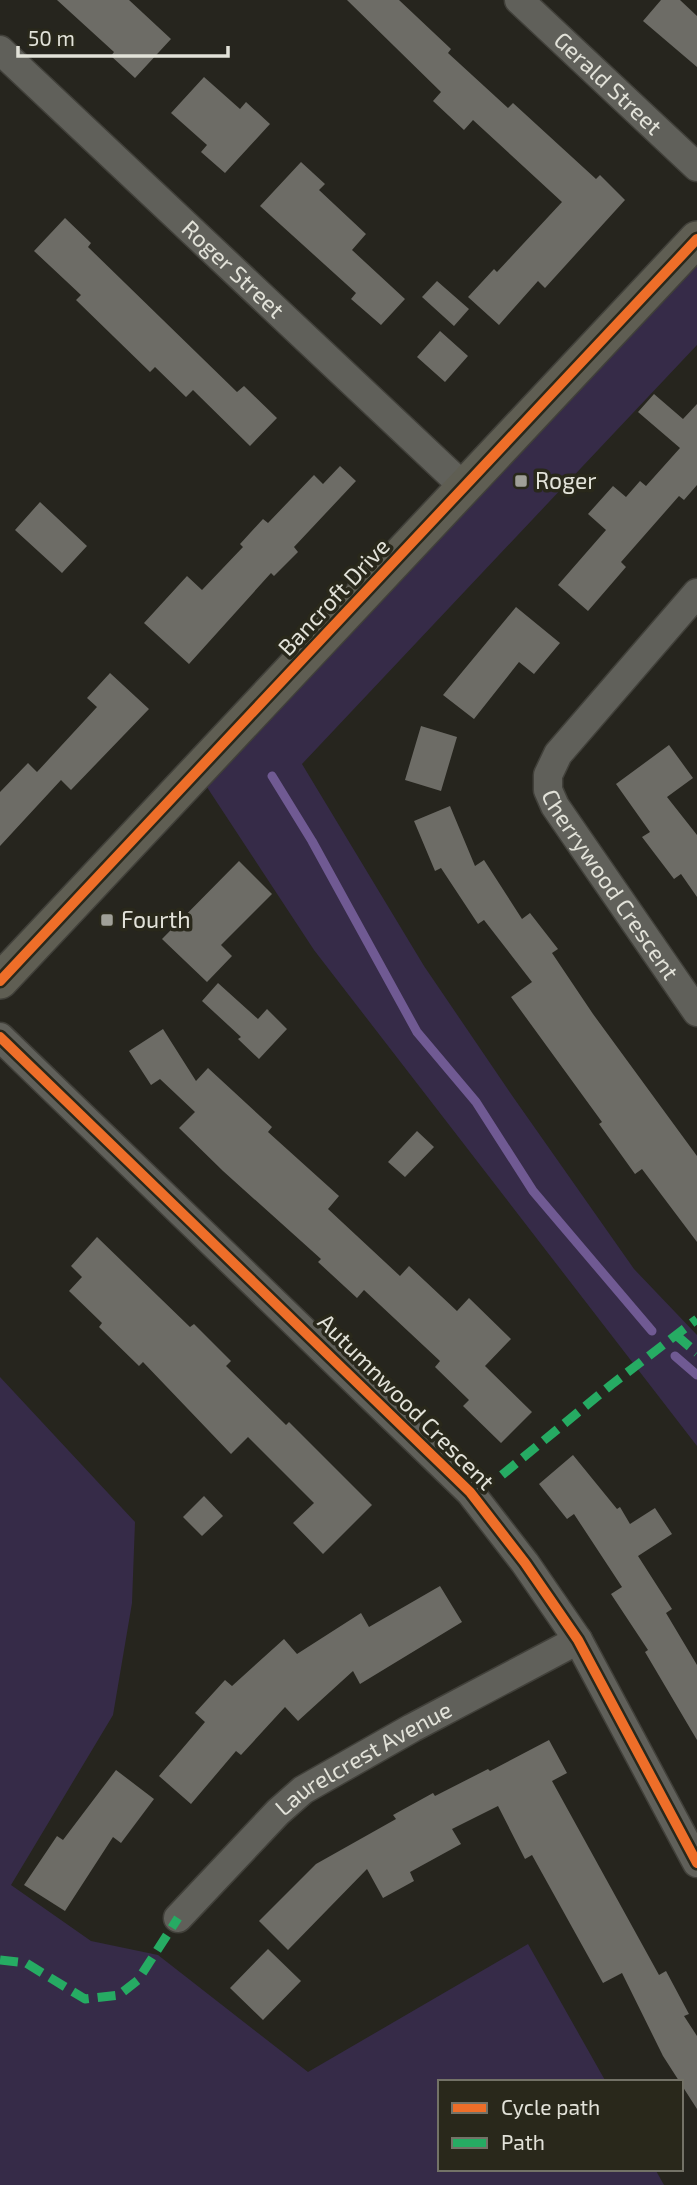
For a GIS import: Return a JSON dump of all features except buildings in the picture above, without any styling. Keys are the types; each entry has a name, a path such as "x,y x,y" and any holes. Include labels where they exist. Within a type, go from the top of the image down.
{"main road":[{"name":"Bancroft Drive","path":"0,981 697,239"}],"street":[{"name":"Gerald Street","path":"519,0 697,167"},
{"name":"Roger Street","path":"0,50 465,488"},
{"name":"Cherrywood Crescent","path":"697,593 558,754 548,775 548,790 569,829 697,1012"},
{"name":"Autumnwood Crescent","path":"0,1037 470,1492 526,1563 578,1640 697,1863"},
{"name":"Laurelcrest Avenue","path":"178,1918 278,1812 303,1790 400,1734 578,1640"}],"shaded area":[{"path":"697,243 697,345 302,764 424,966 511,1094 634,1269 697,1335 697,1446 314,950 199,775"},
{"path":"0,1377 135,1522 132,1603 113,1715 11,1885 91,1941 158,1955 308,2072 528,1944 605,2080 438,2080 438,2171 656,2171 664,2185 0,2185"}],"waterway":[{"path":"272,776 312,841 417,1032 476,1102 533,1191 652,1331"},
{"path":"675,1356 697,1375"}],"marked path":[{"path":"502,1475 611,1385 697,1319"},
{"path":"676,1335 697,1353"},
{"path":"0,1960 26,1963 85,1999 119,1995 138,1980 178,1918"}],"cycle path":[{"path":"0,981 697,239"},
{"path":"0,1037 470,1492 525,1563 578,1640 697,1863"}],"place":[{"name":"Roger","path":"521,481"},
{"name":"Fourth","path":"107,920"}]}
